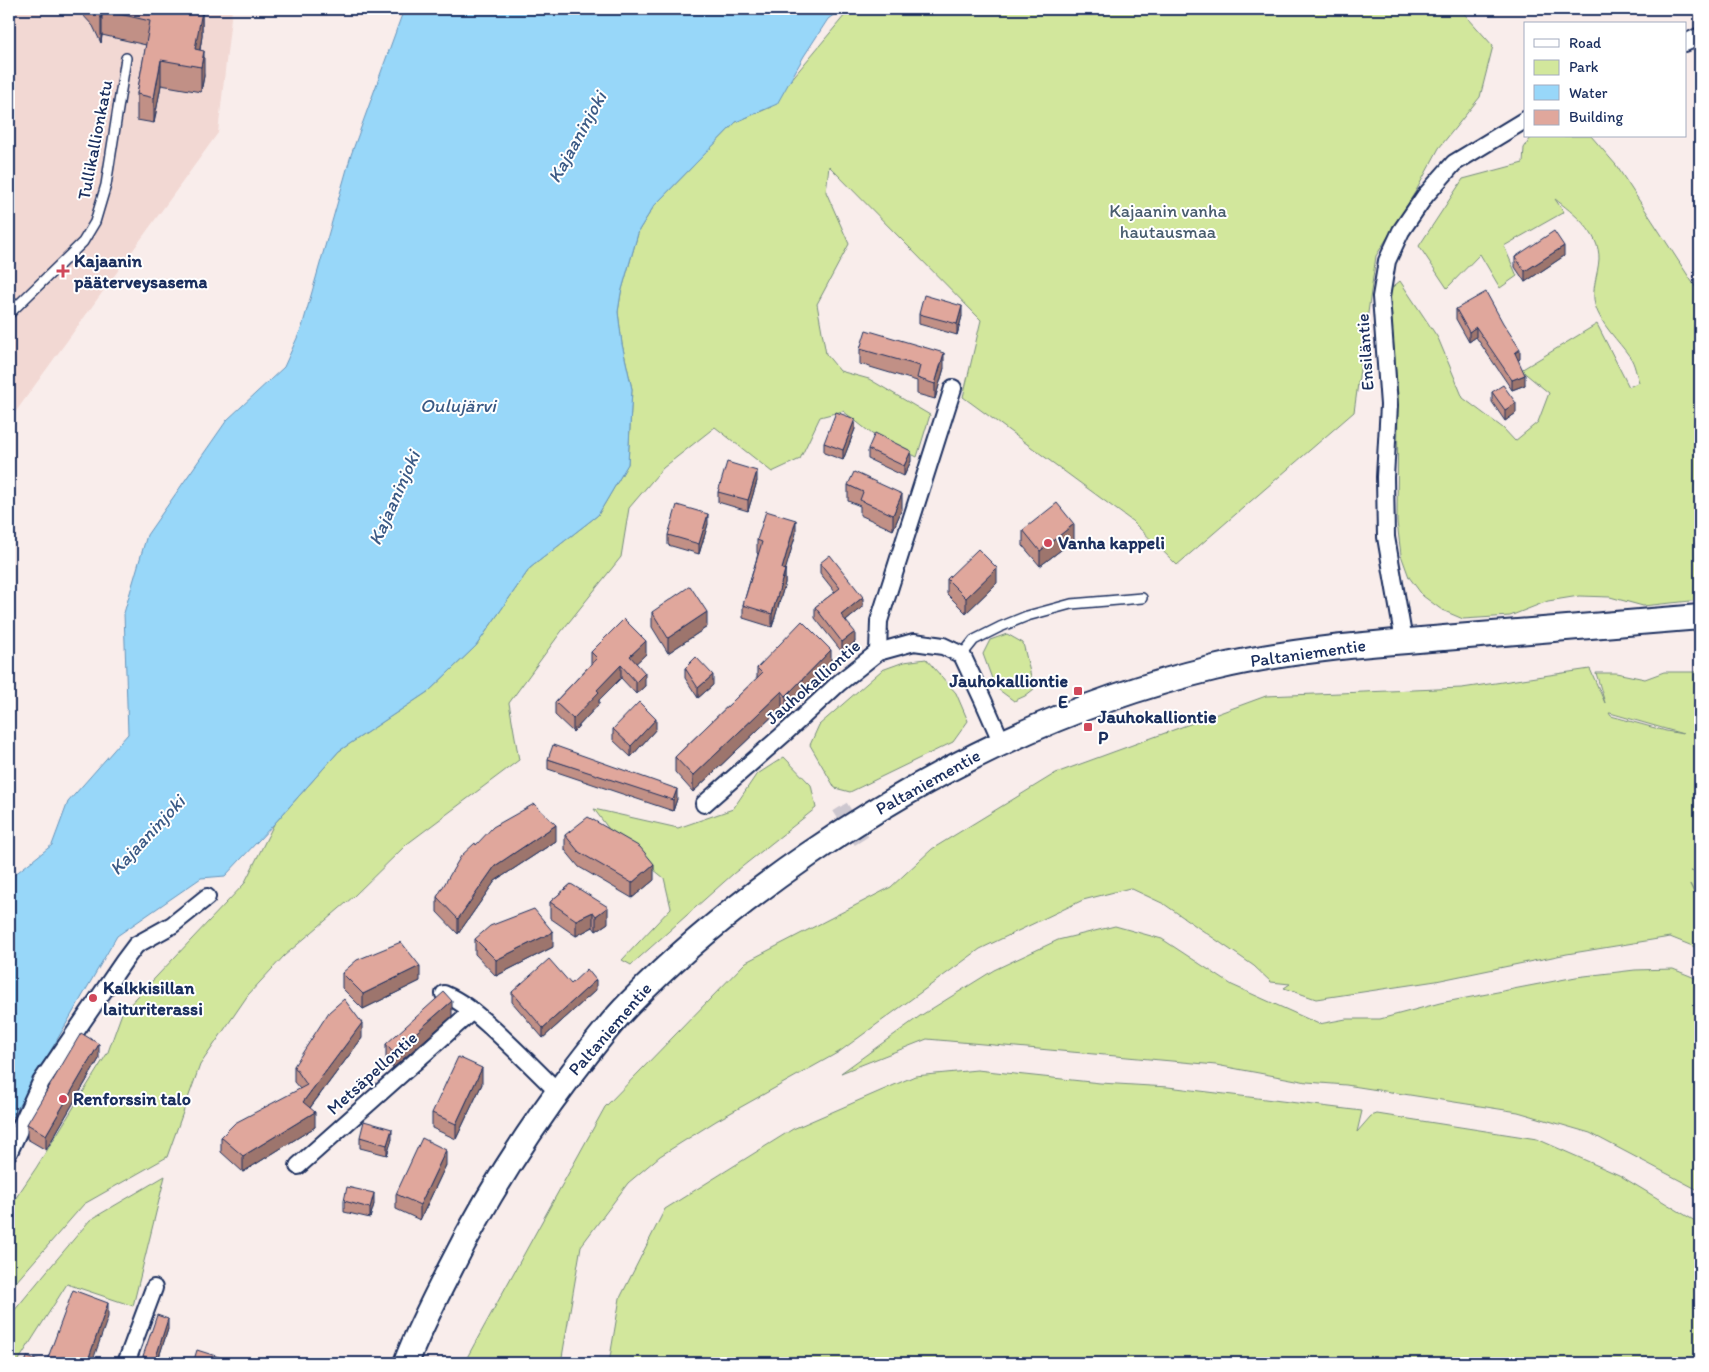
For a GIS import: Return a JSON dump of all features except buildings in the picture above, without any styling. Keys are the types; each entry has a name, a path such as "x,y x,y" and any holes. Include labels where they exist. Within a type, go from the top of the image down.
{"street":[{"path":"1686,43 1700,36"},
{"name":"Ensiläntie","path":"1404,641 1386,536 1385,477 1389,405 1381,297 1387,261 1406,224 1425,196 1454,163 1524,121"},
{"path":"878,652 878,621 953,388"},
{"name":"Paltaniementie","path":"406,1363 415,1339 477,1216 517,1151 558,1092 626,1007 665,968 707,931 775,878 877,809 937,775 1069,713 1143,687 1217,667 1309,651 1404,641 1700,617"},
{"name":"Jauhokalliontie","path":"704,804 839,683 878,652 914,642 943,646 962,655"},
{"path":"962,655 1002,743"},
{"path":"9,1152 41,1082 136,945 172,926 207,897"},
{"path":"444,994 456,999 472,1011 510,1044 558,1092"},
{"name":"Metsäpellontie","path":"298,1166 472,1011"},
{"path":"126,1363 154,1288"}],"lane":[{"name":"Tullikallionkatu","path":"9,314 83,242 94,222 106,184 126,58"},
{"path":"962,655 974,640 1000,626 1027,616 1071,604 1142,598"}],"shaded area":[{"name":"Kajaanin pääterveysasema","path":"9,9 232,9 218,133 14,414 9,410"}],"green space":[{"name":"Kajaanin vanha hautausmaa","path":"850,9 1460,9 1493,46 1480,97 1439,148 1417,189 1376,256 1354,412 1177,565 1132,521 963,397 981,320 829,166 826,192 849,244 817,304 826,354 840,371 869,379 930,415 917,457 872,434 843,411 820,417 800,459 772,472 715,427 663,468 629,508 621,557 561,632 509,703 519,760 407,844 353,897 284,956 248,995 200,1065 167,1157 84,1204 9,1290 9,1208 108,1052 122,1013 244,884 274,824 339,751 429,691 476,646 530,568 598,515 628,464 632,389 622,344 618,312 621,293 639,230 654,206 736,122 771,107 770,105"},
{"path":"1531,138 1593,138 1616,165 1700,294 1700,600 1643,606 1610,597 1579,596 1548,601 1510,616 1463,619 1442,610 1423,596 1409,577 1401,555 1397,522 1398,396 1389,290 1400,281 1438,338 1463,398 1503,428 1515,441 1538,422 1549,393 1521,370 1597,324 1629,387 1639,382 1632,360 1606,326 1595,305 1594,288 1599,259 1595,241 1584,225 1555,199 1564,212 1504,246 1517,276 1500,288 1480,254 1447,288 1419,246 1463,179 1523,163 1524,148"},
{"path":"1007,634 1023,643 1034,689 1014,701 995,687 983,654 990,640"},
{"path":"926,659 956,693 968,721 953,742 850,792 835,788 810,745 819,725 882,670 904,662"},
{"path":"1590,669 1605,703 1596,673 1616,673 1645,679 1664,672 1700,672 1700,872 1691,871 1700,873 1700,902 1690,884 1700,907 1700,949 1670,937 1567,954 1436,981 1316,999 1284,988 1290,984 1271,982 1254,966 1164,904 1130,888 1083,900 980,949 839,1052 716,1121 660,1156 628,1183 581,1246 561,1363 464,1363 605,1107 746,962 891,887 932,849 1056,773 1266,696 1462,688","holes":["1609,713 1683,734 1611,716"]},
{"path":"784,757 811,785 816,808 733,874 631,965 622,960 671,908 664,878 617,840 594,809 678,828 733,809 756,775"},
{"path":"1115,926 1162,939 1232,985 1319,1024 1346,1019 1380,1019 1440,1003 1576,977 1635,970 1673,969 1700,980 1700,1191 1590,1133 1518,1112 1346,1085 1307,1082 1216,1065 927,1039 841,1073 920,1016 994,970 1058,940"},
{"path":"977,1070 1100,1083 1168,1087 1362,1111 1357,1132 1371,1116 1377,1114 1537,1139 1619,1175 1700,1224 1700,1363 609,1363 620,1298 665,1209 793,1129 915,1076"},
{"path":"165,1176 133,1306 67,1284 17,1363 9,1363 9,1317 47,1271 90,1220"}],"water":[{"name":"Oulujärvi","path":"404,9 842,9 828,19 804,56 777,104 736,122 654,206 639,230 621,293 618,312 622,344 632,389 628,464 598,515 530,568 476,646 429,691 339,751 225,876 201,878 117,936 9,1121 9,879 52,845 68,802 128,734 124,613 147,535 227,420 284,367 302,327 351,155"}],"tunnel":[{"path":"840,807 863,843"}],"place":[{"name":"Kajaanin pääterveysasema","path":"63,271"},
{"name":"Vanha kappeli","path":"1048,543"},
{"name":"Jauhokalliontie E","path":"1078,691"},
{"name":"Jauhokalliontie P","path":"1088,727"},
{"name":"Kalkkisillan laituriterassi","path":"93,998"},
{"name":"Renforssin talo","path":"63,1099"}],"water label":[{"name":"Kajaaninjoki","path":"577,137"},
{"name":"Kajaaninjoki","path":"394,498"},
{"name":"Kajaaninjoki","path":"147,835"}]}
